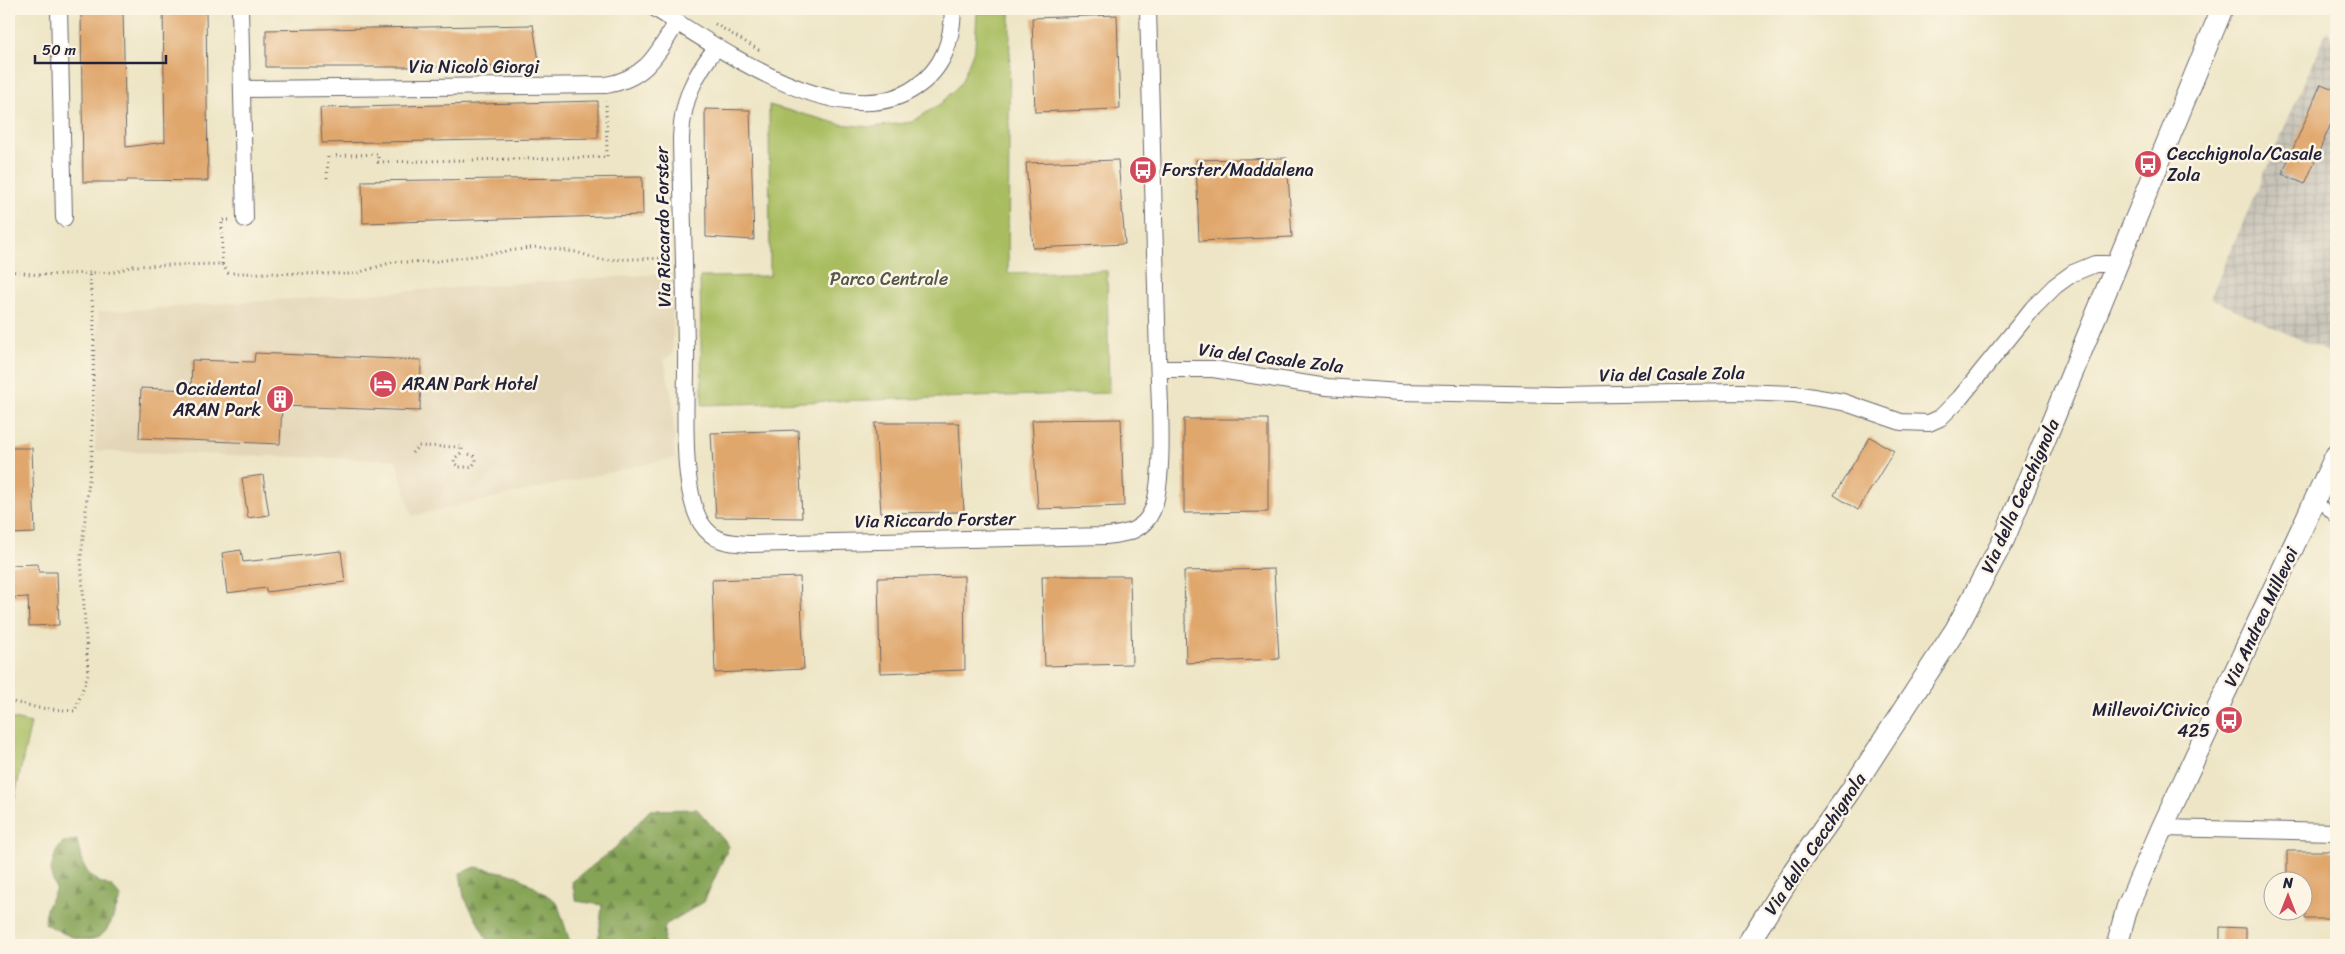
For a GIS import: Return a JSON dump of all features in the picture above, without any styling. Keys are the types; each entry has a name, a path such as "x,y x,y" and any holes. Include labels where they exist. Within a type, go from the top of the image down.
{"street":[{"path":"59,9 64,218"},
{"path":"240,9 245,219"},
{"path":"656,9 754,68 802,89 851,102 884,102 912,90 927,79 937,68 950,40 954,9"},
{"name":"Via Riccardo Forster","path":"717,46 695,76 683,112 681,138 688,469 696,513 707,531 715,539 750,544 1086,537 1132,531 1146,521 1153,509 1157,493 1158,369 1148,9"},
{"name":"Via della Cecchignola","path":"1747,945 1795,869 1850,792 1956,629 2004,539 2222,9"},
{"name":"Via Nicolò Giorgi","path":"242,89 606,85 628,80 646,68 658,54 677,22"},
{"name":"Via del Casale Zola","path":"1158,369 1213,369 1326,387 1400,392 1556,395 1740,392 1795,394 1843,402 1901,422 1929,423 1940,418 1960,398 2038,303 2055,286 2074,273 2095,264 2107,264 2115,268"},
{"name":"Via Andrea Millevoi","path":"2116,945 2127,908 2162,828 2316,499 2333,467"},
{"path":"2162,828 2336,832"}],"lane":[{"path":"2316,499 2336,519"}],"path":[{"path":"713,23 763,52"},
{"path":"327,178 328,156 378,154 378,162 607,157 606,85"},
{"path":"229,222 229,220 222,220 222,264 228,273 354,274 393,262 431,262 537,247 576,252 601,260 683,257"},
{"path":"9,271 39,275 116,272 132,266 222,264"},
{"path":"9,701 39,708 75,711 88,674 81,557 92,451 94,318 89,272"},
{"path":"412,453 418,446 462,447 462,452 454,459 454,463 459,467 472,467 476,457 466,453"}],"shaded area":[{"path":"2327,30 2336,46 2336,90 2321,84 2282,174 2305,184 2336,112 2336,330 2327,352 2210,298"},
{"name":"ARAN Park Hotel","path":"672,273 673,353 664,360 673,401 675,458 412,516 396,460 95,451 99,312"}],"green space":[{"name":"Parco Centrale","path":"1010,12 1008,273 1107,271 1109,393 702,405 700,277 770,276 769,105 840,124 872,127 912,122 940,104 961,83 975,47 977,13"},
{"path":"9,262 13,314 13,382 9,383"},
{"path":"9,718 31,723 9,823"},
{"path":"697,809 729,846 704,902 665,925 663,945 598,945 602,905 576,901 572,882 615,848 650,810"},
{"path":"77,840 82,861 87,871 99,882 113,888 121,897 107,930 97,938 74,938 45,924 46,909 56,889 50,872 56,852 63,842"},
{"path":"476,867 516,875 557,902 571,945 490,945 464,897 460,873"}],"building":[{"path":"81,9 123,9 126,147 165,142 163,9 206,9 208,181 127,180 127,182 83,182"},
{"path":"1117,15 1120,109 1035,112 1032,18"},
{"path":"533,25 540,67 266,67 266,30"},
{"path":"2321,84 2336,90 2336,112 2305,184 2282,174"},
{"path":"598,101 598,138 322,143 320,108"},
{"path":"705,109 750,110 754,240 706,237"},
{"path":"1287,158 1292,237 1199,241 1196,160"},
{"path":"1118,160 1125,244 1033,248 1026,163"},
{"path":"642,177 643,215 363,223 362,181"},
{"name":"Occidental ARAN Park","path":"255,353 421,360 420,411 282,406 280,444 139,438 141,388 191,390 192,360 254,362"},
{"path":"1121,419 1124,506 1038,509 1032,420"},
{"path":"1184,419 1268,419 1268,512 1184,513"},
{"path":"875,423 959,423 964,512 881,513"},
{"path":"798,430 802,518 716,517 711,433"},
{"path":"1870,437 1894,451 1858,510 1834,495"},
{"path":"9,448 32,448 35,533 9,534"},
{"path":"263,475 269,515 248,518 242,478"},
{"path":"241,550 243,562 341,551 345,582 266,592 266,588 227,593 222,553"},
{"path":"38,564 39,572 57,572 59,625 29,626 28,597 9,598 9,565"},
{"path":"1274,569 1279,659 1186,663 1184,571"},
{"path":"964,576 965,670 880,673 878,578"},
{"path":"1042,576 1130,576 1132,664 1045,666"},
{"path":"800,577 804,669 715,673 712,580"},
{"path":"2287,851 2336,851 2336,919 2312,919 2312,872 2287,872"},
{"path":"2220,927 2246,928 2246,945 2220,945"}],"place":[{"name":"Cecchignola/Casale Zola","path":"2148,164"},
{"name":"Forster/Maddalena","path":"1143,170"},
{"name":"ARAN Park Hotel","path":"383,384"},
{"name":"Occidental ARAN Park","path":"280,399"},
{"name":"Millevoi/Civico 425","path":"2229,720"}]}
